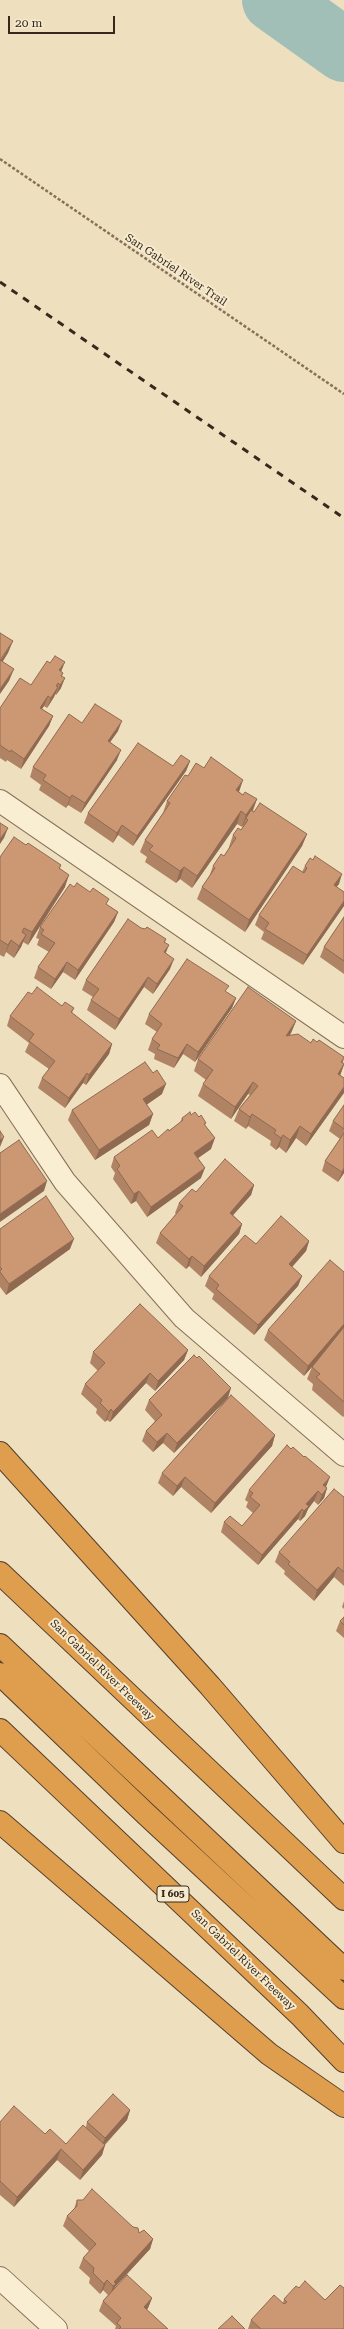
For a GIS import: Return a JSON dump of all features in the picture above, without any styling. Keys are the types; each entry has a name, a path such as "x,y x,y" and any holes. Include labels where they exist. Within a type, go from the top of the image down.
{"highway":[{"path":"0,1453 204,1680 344,1842"},
{"name":"San Gabriel River Freeway","path":"0,1573 344,1899"},
{"path":"0,1645 344,1969"},
{"path":"0,1674 344,1998"},
{"name":"San Gabriel River Freeway","path":"0,1730 300,2014 344,2060"},
{"path":"0,1822 269,2054 344,2106"}],"street":[{"path":"0,801 344,1036"},
{"path":"0,1084 65,1182 184,1318 344,1455"},
{"path":"0,2278 56,2329"}],"path":[{"name":"San Gabriel River Trail","path":"0,159 344,394"}],"building":[{"path":"0,633 13,641 0,660"},
{"path":"55,656 65,662 59,670 63,673 61,676 65,678 60,685 58,683 56,686 58,687 51,698 48,696 40,708 53,716 24,759 11,750 10,752 0,745 0,708 20,678 31,685 47,661 50,663"},
{"path":"0,660 14,669 0,689"},
{"path":"95,704 122,721 108,741 121,750 85,803 72,795 70,798 43,780 46,775 33,767 69,714 82,723"},
{"path":"138,743 173,766 181,755 190,761 137,836 122,825 117,833 88,813"},
{"path":"211,757 243,780 236,790 243,795 245,792 257,799 246,815 241,811 197,876 184,867 180,871 149,850 153,846 145,840 170,803 167,801 185,775 188,776 196,763 204,768"},
{"path":"260,803 307,834 249,920 202,887 215,868 213,866 221,854 224,856 236,838 233,835 238,828 241,830 248,820 246,818 251,810 254,812"},
{"path":"0,823 8,828 0,839"},
{"path":"14,837 26,845 28,843 61,865 59,868 69,875 32,932 24,928 22,932 26,935 19,946 11,940 8,945 0,940 0,857"},
{"path":"315,856 342,874 334,885 344,892 344,901 307,955 265,929 269,923 259,915 293,866 304,873 307,868 305,866 310,858 313,860"},
{"path":"77,883 90,892 93,888 109,899 106,904 118,912 78,970 67,962 55,979 38,967 55,943 41,934 44,930 40,927 70,884 74,887"},
{"path":"344,917 344,961 324,947"},
{"path":"128,919 141,928 145,929 147,927 166,939 164,942 169,945 164,952 174,959 157,984 148,977 119,1019 91,1000 99,989 86,980"},
{"path":"187,959 229,986 225,991 236,998 198,1052 187,1044 178,1058 157,1049 160,1045 152,1039 162,1024 149,1014"},
{"path":"37,987 62,1006 65,1002 74,1008 71,1012 112,1044 89,1075 87,1073 69,1098 42,1078 55,1061 29,1041 34,1034 10,1016 28,992 32,994"},
{"path":"248,987 296,1021 286,1036 298,1034 311,1043 313,1039 317,1042 319,1040 344,1057 341,1062 344,1064 338,1074 344,1078 344,1087 311,1134 300,1126 290,1140 283,1135 281,1138 274,1133 276,1130 252,1114 250,1117 239,1109 258,1086 253,1082 235,1107 203,1084 213,1070 198,1059"},
{"path":"145,1062 153,1073 157,1070 166,1084 143,1099 153,1114 99,1150 72,1110"},
{"path":"344,1105 344,1129 333,1121"},
{"path":"190,1112 191,1115 195,1112 199,1117 201,1115 206,1123 204,1124 215,1138 194,1153 205,1168 151,1207 139,1191 134,1194 117,1169 120,1166 114,1157 152,1130 158,1138 168,1129 169,1131 183,1120 182,1118"},
{"path":"0,1131 4,1137 0,1140"},
{"path":"344,1133 344,1168 342,1172 325,1161"},
{"path":"19,1140 47,1181 0,1214 0,1153"},
{"path":"225,1159 254,1185 230,1213 242,1224 204,1266 192,1256 189,1259 160,1233 183,1206 179,1203 192,1189 196,1192"},
{"path":"46,1196 74,1239 9,1284 0,1272 2,1269 0,1267 0,1229"},
{"path":"281,1216 309,1241 289,1264 302,1276 258,1325 216,1289 219,1285 209,1276 245,1235 256,1244"},
{"path":"330,1260 344,1272 344,1324 308,1366 268,1330"},
{"path":"140,1304 188,1350 158,1381 150,1373 113,1412 111,1409 109,1412 100,1403 102,1400 85,1384 105,1363 93,1352"},
{"path":"344,1327 344,1402 316,1377 320,1374 312,1367"},
{"path":"194,1355 197,1358 199,1356 231,1388 177,1443 167,1433 157,1442 146,1431 162,1415 149,1400"},
{"path":"231,1395 275,1435 215,1503 185,1477 177,1486 162,1473"},
{"path":"287,1445 291,1449 293,1447 330,1477 323,1485 327,1488 322,1495 318,1491 306,1504 309,1506 304,1511 302,1509 262,1555 224,1522 230,1516 242,1526 260,1505 250,1497 253,1493 249,1490"},
{"path":"334,1489 344,1497 344,1572 338,1567 317,1590 288,1564 290,1562 279,1552"},
{"path":"344,1617 344,1625 340,1621"},
{"path":"113,2094 130,2110 105,2138 87,2122"},
{"path":"14,2106 45,2134 50,2129 66,2144 83,2125 105,2145 83,2170 61,2149 17,2197 0,2181 0,2122"},
{"path":"92,2189 133,2227 138,2228 139,2233 144,2230 153,2239 114,2282 116,2284 113,2286 107,2280 104,2284 93,2273 94,2268 83,2258 96,2244 67,2216 77,2206 77,2200 83,2200"},
{"path":"127,2275 152,2298 144,2307 168,2329 119,2329 121,2327 117,2323 121,2318 103,2301"},
{"path":"305,2281 325,2300 340,2285 344,2288 344,2329 261,2329 251,2320 274,2295 284,2304 287,2302 284,2299 296,2286 299,2288"},
{"path":"232,2316 245,2329 218,2329"}],"waterway":[{"path":"274,0 344,50"}],"railway":[{"path":"0,282 344,518"}]}
